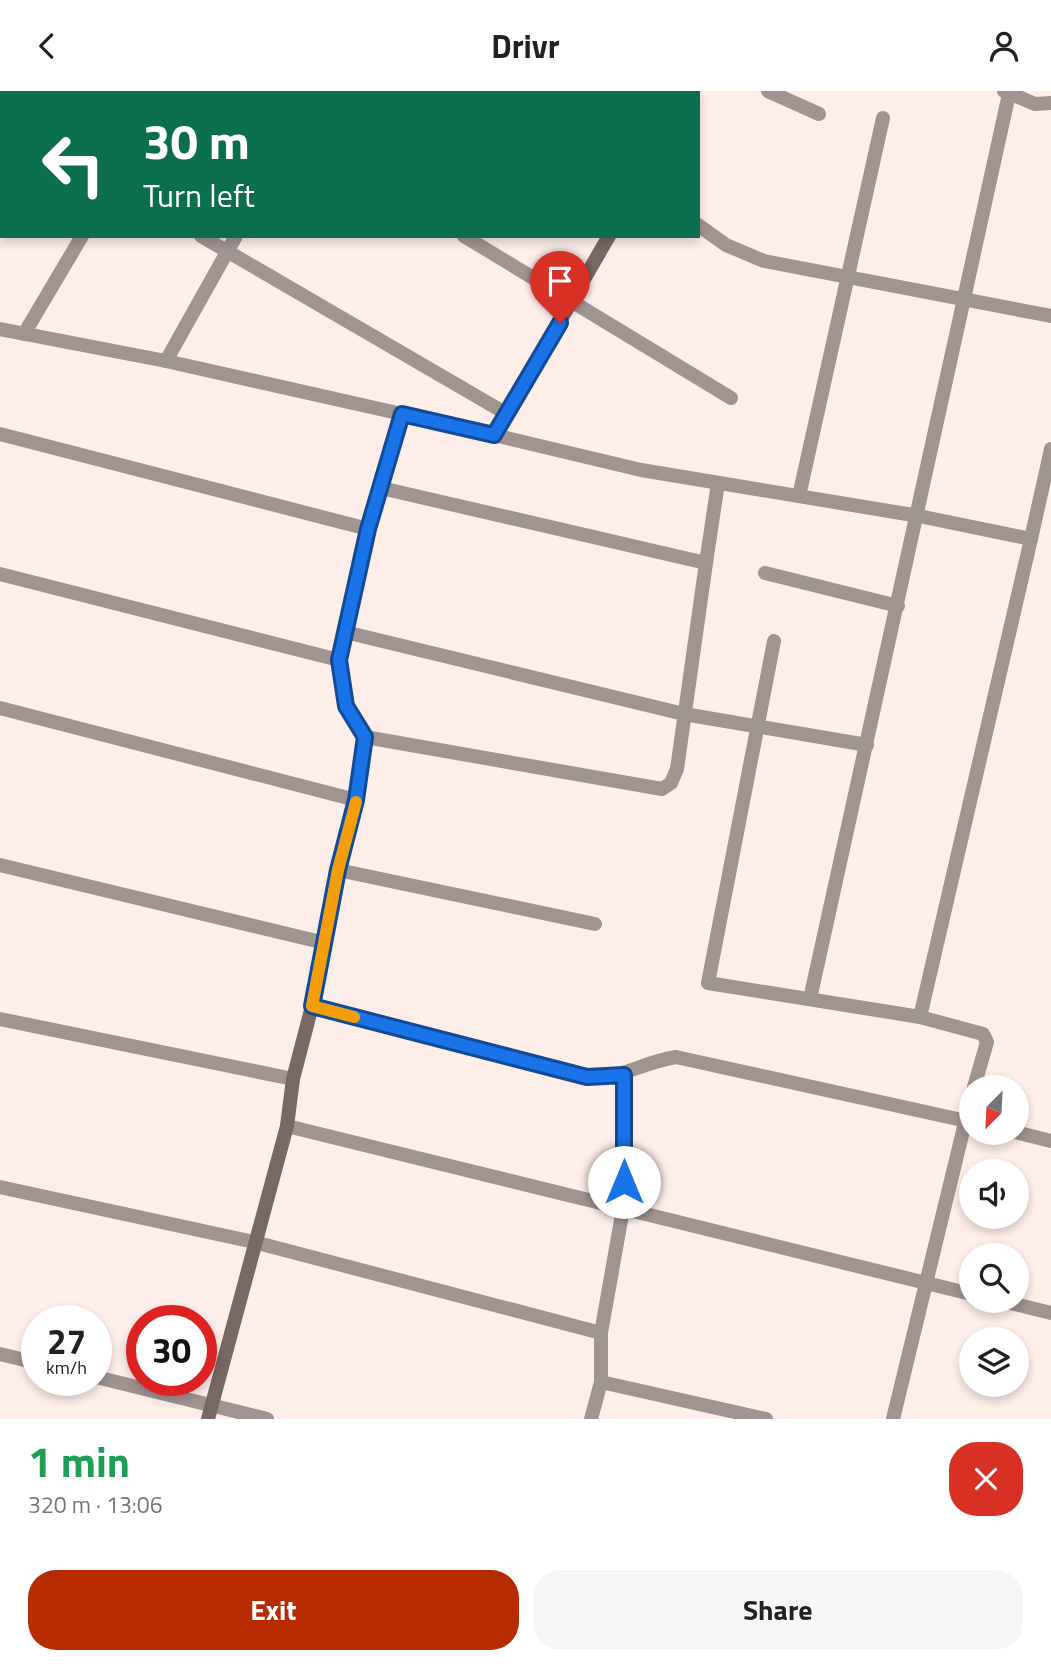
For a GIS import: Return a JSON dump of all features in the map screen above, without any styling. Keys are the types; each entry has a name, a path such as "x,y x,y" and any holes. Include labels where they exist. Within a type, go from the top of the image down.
{"street":[{"path":"768,91 819,114"},
{"path":"810,999 919,516 1007,92 1035,104 1051,103"},
{"path":"799,496 883,118"},
{"path":"700,226 726,245 764,261 1051,316"},
{"path":"24,334 81,238"},
{"path":"205,238 508,414"},
{"path":"166,361 235,238"},
{"path":"467,238 731,398"},
{"path":"494,435 608,238"},
{"path":"0,329 166,361 641,470 919,516 1031,539"},
{"path":"210,1412 287,1126 293,1079 312,1006 338,870 356,800 365,737 346,706 339,660 368,529 402,414"},
{"path":"0,434 368,529"},
{"path":"920,1017 1031,539 1047,488 1051,449"},
{"path":"365,737 662,789 671,783 677,769 718,483"},
{"path":"381,488 706,563"},
{"path":"765,573 898,606"},
{"path":"0,574 339,660"},
{"path":"345,632 684,714 867,745"},
{"path":"774,641 755,728 708,983 920,1017 983,1034 987,1042 977,1075"},
{"path":"0,708 356,800"},
{"path":"0,865 325,943"},
{"path":"338,870 595,924"},
{"path":"312,1006 587,1077 624,1075 654,1061 676,1057 959,1119"},
{"path":"0,1019 293,1079"},
{"path":"591,1419 601,1382 601,1333 623,1209 624,1075"},
{"path":"287,1126 959,1291"},
{"path":"1029,1136 1051,1141"},
{"path":"893,1419 962,1145"},
{"path":"0,1187 254,1242 601,1333"},
{"path":"1029,1308 1051,1313"},
{"path":"0,1354 21,1359"},
{"path":"112,1382 210,1412 267,1419"},
{"path":"601,1382 766,1419"}],"slow traffic":[{"path":"354,1017 312,1006 338,870 356,802"}],"route":[{"path":"560,323 494,435 402,414 368,529 339,660 346,706 365,737 356,800 338,870 312,1006 587,1077 624,1075 624,1182"}]}
